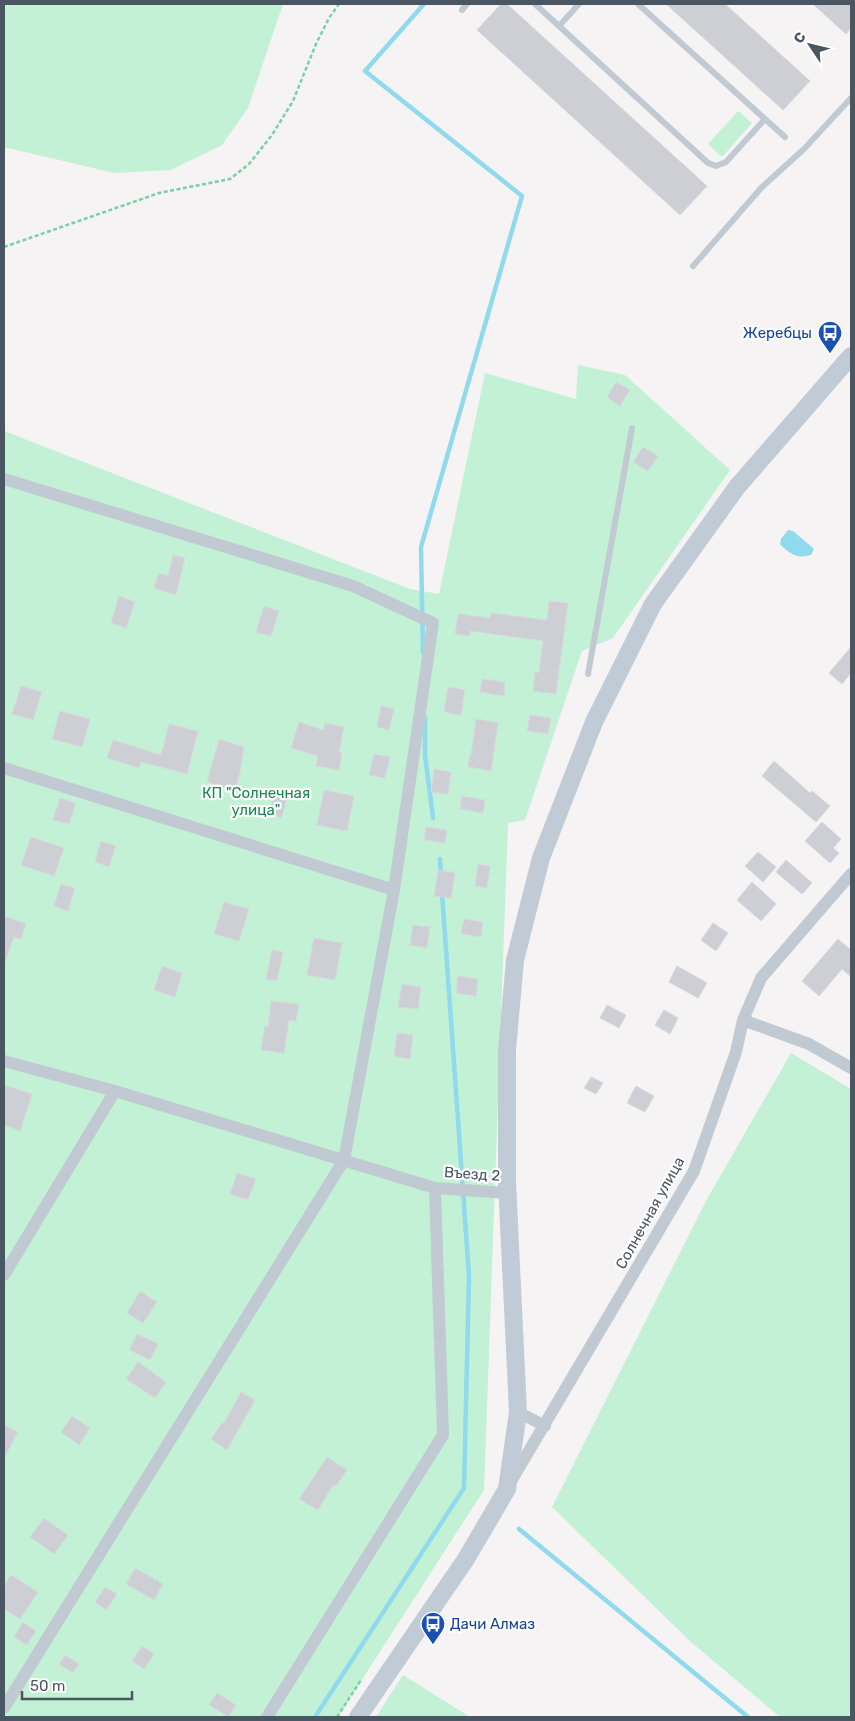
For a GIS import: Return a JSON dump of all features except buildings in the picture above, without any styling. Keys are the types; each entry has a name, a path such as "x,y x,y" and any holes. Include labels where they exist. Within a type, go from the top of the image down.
{"main road":[{"path":"358,1717 466,1559 506,1489 518,1412 507,1193 507,1050 515,960 541,858 594,722 654,604 737,486 851,356"}],"street":[{"path":"4,479 353,586 433,623 394,890 344,1160 4,1708"},
{"path":"4,768 394,890"},
{"name":"Солнечная улица","path":"506,1489 545,1426 694,1171 736,1052 743,1020 761,978 851,874"},
{"path":"743,1020 809,1044 851,1068"},
{"name":"Въезд 2","path":"4,1061 115,1091 435,1188 507,1193"},
{"path":"4,1274 115,1091"},
{"path":"267,1717 443,1435 435,1188"},
{"path":"518,1412 545,1426"}],"lane":[{"path":"462,10 467,4"},
{"path":"535,4 708,162 716,166 726,162 765,119"},
{"path":"559,26 579,4"},
{"path":"638,4 785,137"},
{"path":"693,266 762,187 804,149 851,98"},
{"path":"588,674 632,428"}],"path":[{"path":"4,247 159,193 230,179 249,164 276,129 293,101 316,44 329,18 339,4"},
{"path":"337,1717 361,1680"}],"green space":[{"path":"4,4 283,4 248,108 222,145 171,170 114,173 4,147"},
{"path":"738,111 752,123 722,157 708,144"},
{"name":"КП \"Солнечная улица\"","path":"578,365 625,375 730,470 613,638 582,651 525,820 508,823 484,1490 338,1717 4,1717 4,431 410,589 439,594 485,373 576,399"},
{"path":"791,1053 851,1089 851,1717 780,1717 691,1642 552,1507 707,1199"},
{"path":"403,1675 470,1717 376,1717"}],"water":[{"path":"788,530 793,531 814,549 811,555 794,555 780,544 781,539"}],"waterway":[{"path":"423,653 421,547 522,196 365,71 424,4"},
{"path":"425,718 425,755 433,818"},
{"path":"440,859 441,875"},
{"path":"315,1717 464,1488 469,1276 442,893"},
{"path":"519,1529 748,1717"}],"place":[{"name":"Жеребцы","path":"830,354"},
{"name":"Дачи Алмаз","path":"433,1645"}]}
